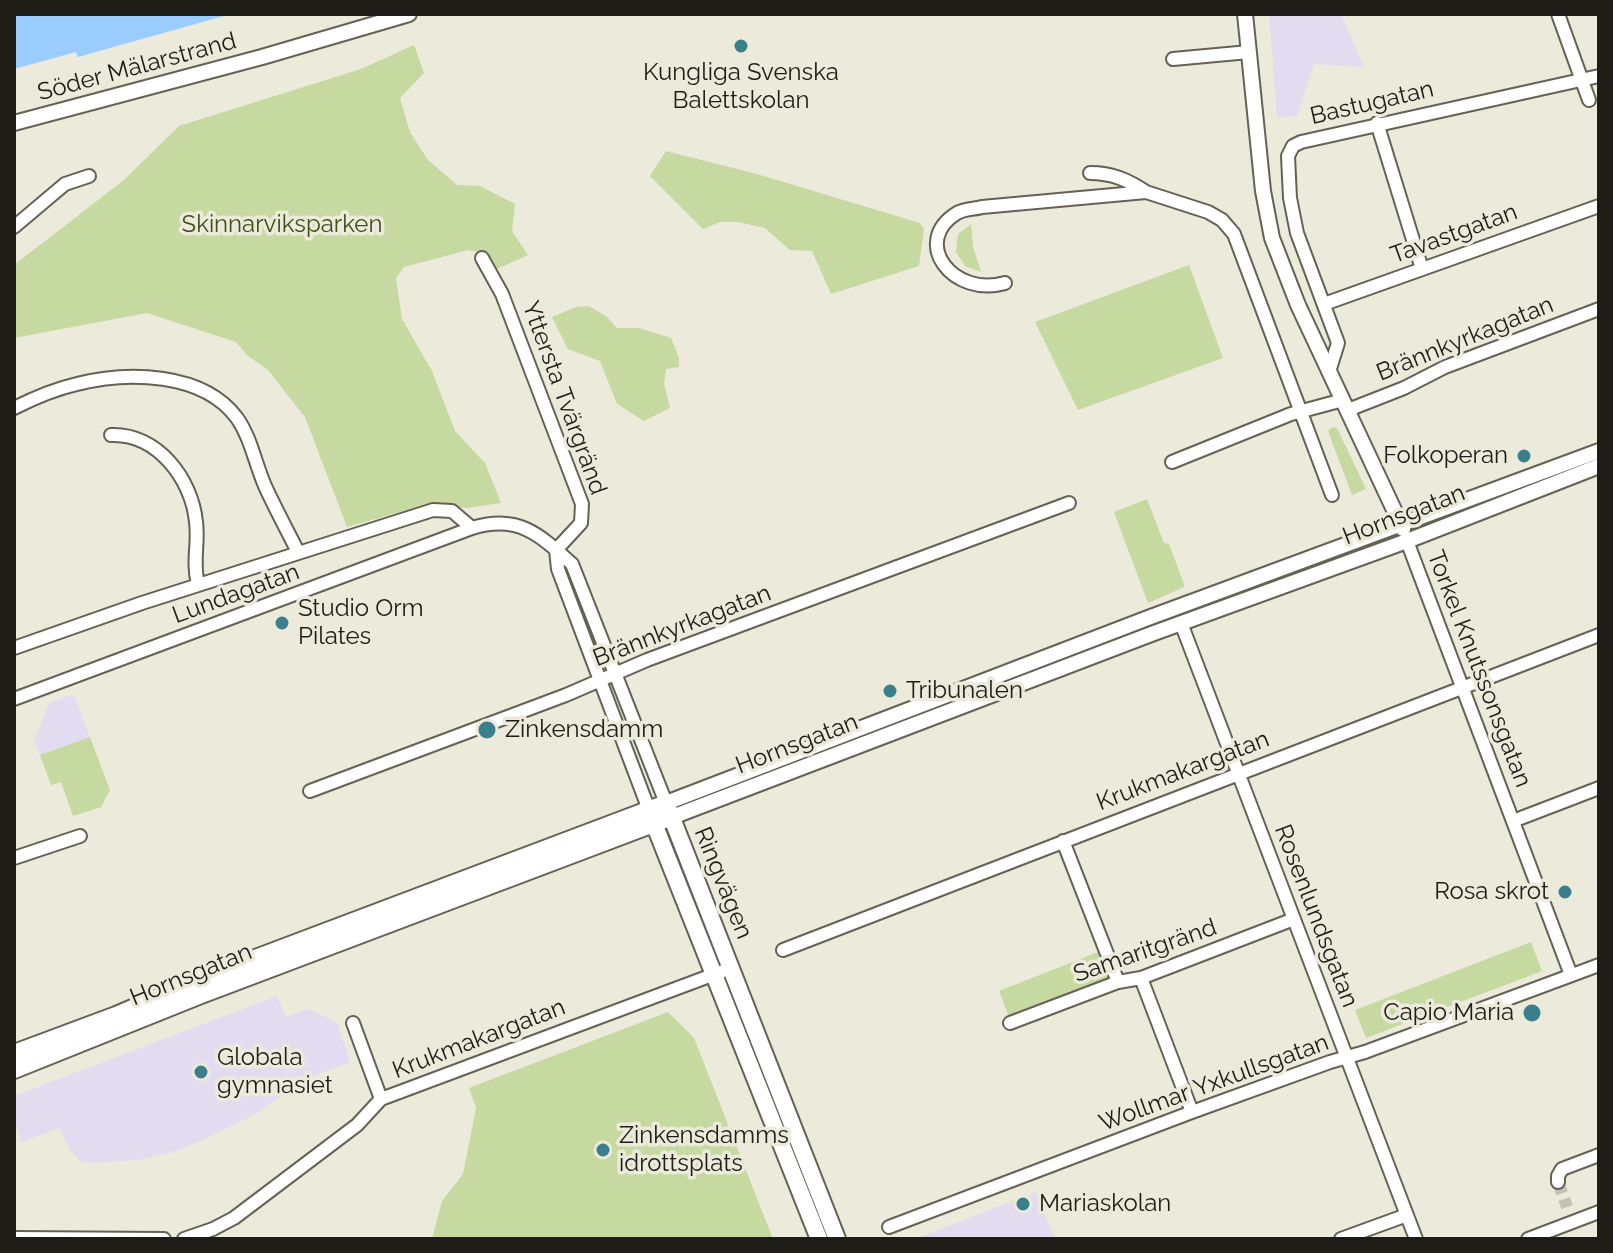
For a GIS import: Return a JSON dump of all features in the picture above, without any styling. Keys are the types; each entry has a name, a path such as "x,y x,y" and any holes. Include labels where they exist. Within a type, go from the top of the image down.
{"main road":[{"name":"Hornsgatan","path":"14,1070 669,810"},
{"name":"Ringvägen","path":"669,810 722,971 819,1239"},
{"name":"Hornsgatan","path":"14,1053 116,1015 205,977 651,818"},
{"name":"Ringvägen","path":"651,818 722,971 837,1239"}],"street":[{"name":"Söder Mälarstrand","path":"14,123 409,14"},
{"name":"Torkel Knutssonsgatan","path":"1245,14 1263,191 1272,238 1283,272 1401,523 1571,975"},
{"path":"1558,14 1589,100"},
{"path":"1173,59 1249,52"},
{"name":"Bastugatan","path":"1329,372 1338,343 1293,223 1288,156 1293,146 1377,123 1599,76"},
{"path":"1377,123 1422,269"},
{"path":"1090,173 1104,173 1129,180 1146,192 1208,212 1222,220 1234,234 1332,495"},
{"path":"14,227 65,184 89,176"},
{"path":"1005,283 988,288 971,284 957,279 946,268 939,256 938,241 945,224 959,212 982,207 1146,192"},
{"name":"Tavastgatan","path":"1324,304 1599,206"},
{"name":"Yttersta Tvärgränd","path":"482,258 502,294 582,504 584,515 581,523 556,550"},
{"name":"Brännkyrkagatan","path":"1172,462 1302,411 1346,405 1404,388 1445,367 1599,309"},
{"path":"14,408 51,391 108,379 158,379 203,392 223,403 240,422 264,483 298,552"},
{"path":"111,435 128,434 145,443 171,464 186,484 197,523 193,565 198,585"},
{"name":"Hornsgatan","path":"669,810 1175,608 1599,451"},
{"name":"Hornsgatan","path":"669,810 1407,541 1599,466"},
{"name":"Brännkyrkagatan","path":"310,791 601,682 647,660 1069,503"},
{"name":"Lundagatan","path":"14,648 433,510 452,511 472,528"},
{"name":"Lundagatan","path":"14,699 472,528 493,522 508,522 521,527"},
{"name":"Ringvägen","path":"521,527 543,539 572,564 669,810"},
{"name":"Ringvägen","path":"556,550 558,569 651,818"},
{"name":"Rosenlundsgatan","path":"1175,608 1416,1239"},
{"name":"Krukmakargatan","path":"783,950 1599,635"},
{"path":"1513,821 1599,788"},
{"path":"14,858 80,836"},
{"path":"1063,841 1118,982"},
{"name":"Samaritgränd","path":"1010,1023 1118,982 1141,978 1294,919"},
{"name":"Wollmar Yxkullsgatan","path":"889,1227 1192,1112 1599,965"},
{"name":"Krukmakargatan","path":"184,1239 234,1218 357,1125 381,1099 722,971"},
{"path":"1141,978 1192,1112"},
{"path":"353,1023 381,1099"},
{"path":"1558,1182 1562,1169 1599,1155"},
{"path":"1567,1207 1573,1221"},
{"path":"1528,1239 1599,1212"},
{"path":"1341,1239 1407,1215"},
{"path":"14,1238 164,1239"}],"shaded area":[{"path":"1269,14 1341,14 1364,67 1314,64 1297,116 1277,118"},
{"path":"74,694 90,737 40,755 34,741 49,703"},
{"name":"Globala gymnasiet","path":"277,996 286,1017 307,1009 337,1022 350,1062 299,1082 258,1113 207,1138 176,1151 139,1160 80,1161 71,1152 60,1128 21,1142 14,1121 14,1096"},
{"name":"Mariaskolan","path":"1036,1192 1055,1239 915,1239"}],"green space":[{"name":"Skinnarviksparken","path":"414,45 424,73 400,98 410,132 428,160 457,185 480,186 515,204 512,231 528,255 495,270 485,253 468,250 404,267 396,278 402,319 432,371 455,431 485,463 501,503 467,508 431,503 347,527 305,417 268,370 248,356 236,342 147,313 14,338 14,265 124,180 179,126 361,69"},
{"path":"666,151 757,174 920,223 924,229 919,266 831,294 812,251 790,250 765,228 738,222 720,222 703,229 650,176"},
{"path":"971,224 973,247 981,272 965,266 956,252 958,234"},
{"path":"1189,265 1223,358 1078,410 1035,322"},
{"path":"589,306 607,317 617,328 639,328 671,338 679,367 666,369 664,384 670,408 644,421 617,404 600,361 568,349 552,317 576,307"},
{"path":"1337,428 1366,489 1352,495 1328,431"},
{"path":"1147,499 1184,584 1184,587 1148,603 1114,512"},
{"path":"90,737 110,790 101,807 73,816 61,782 51,785 40,755"},
{"path":"1531,942 1542,971 1366,1038 1355,1010"},
{"path":"1098,952 1109,979 1009,1017 999,991"},
{"name":"Zinkensdamms idrottsplats","path":"668,1012 694,1038 773,1239 432,1239 442,1201 463,1174 476,1108 469,1088"}],"water":[{"path":"14,14 231,14 78,57 76,52 14,69"}],"tunnel":[{"path":"1558,1182 1567,1207"}],"place":[{"name":"Kungliga Svenska Balettskolan","path":"741,46"},
{"name":"Folkoperan","path":"1524,456"},
{"name":"Studio Orm Pilates","path":"282,623"},
{"name":"Tribunalen","path":"890,691"},
{"name":"Zinkensdamm","path":"487,730"},
{"name":"Rosa skrot","path":"1565,892"},
{"name":"Capio Maria","path":"1532,1013"},
{"name":"Globala gymnasiet","path":"201,1072"},
{"name":"Zinkensdamms idrottsplats","path":"603,1150"},
{"name":"Mariaskolan","path":"1023,1204"}]}
